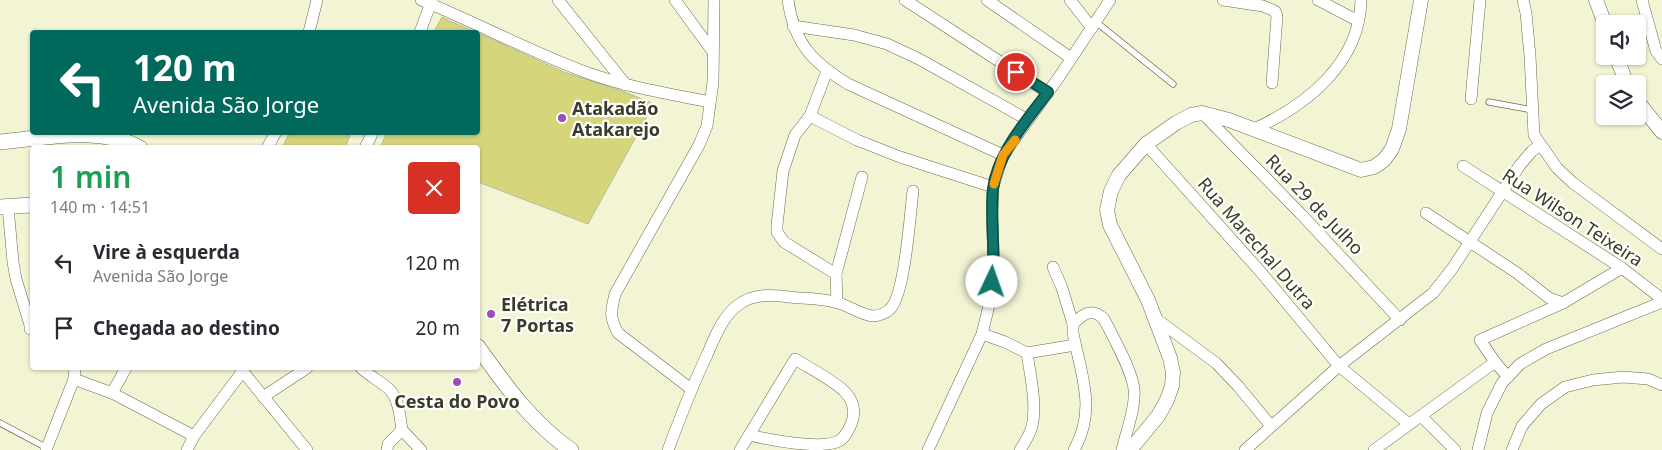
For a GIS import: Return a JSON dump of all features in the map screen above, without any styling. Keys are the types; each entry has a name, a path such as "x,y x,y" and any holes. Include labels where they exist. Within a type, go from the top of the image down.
{"main road":[{"path":"0,142 78,135 100,135 126,140 135,145"},
{"path":"4,207 30,205"},
{"path":"480,350 518,401 546,431 571,450"}],"street":[{"path":"310,30 317,0"},
{"path":"558,0 626,84"},
{"path":"675,0 713,52"},
{"path":"691,389 618,332 612,321 611,309 615,294 708,126 713,82 714,0"},
{"path":"788,0 793,26 814,60 827,71 848,84 1003,155"},
{"path":"905,0 1048,92"},
{"path":"987,0 1070,58"},
{"path":"1070,0 1096,26"},
{"path":"928,450 982,334 991,297 994,268 993,187 1003,155 1070,58 1096,26 1110,0"},
{"path":"1223,0 1266,3 1275,11 1277,16 1272,83"},
{"path":"1318,0 1358,21"},
{"path":"1254,129 1270,122 1308,98 1330,77 1344,58 1352,41 1358,21 1361,0"},
{"path":"1130,450 1158,416 1172,386 1172,372 1170,358 1148,300 1110,226 1107,210 1119,175 1146,144 1176,123 1191,115 1202,113 1254,129 1362,170 1374,166 1384,160 1392,149 1399,129 1421,0"},
{"path":"1471,99 1480,0"},
{"path":"1245,450 1340,366 1433,293 1452,270 1535,144 1530,56 1523,0"},
{"path":"1596,0 1602,15"},
{"path":"1642,0 1656,51 1661,55"},
{"path":"421,30 428,1 544,55 589,73 626,84 710,102"},
{"path":"793,26 854,35 887,44 919,59 1028,120"},
{"path":"827,71 810,116 795,135 783,171 776,225 784,242 836,274"},
{"path":"1646,112 1662,132"},
{"name":"Rua 29 de Julho","path":"1202,113 1300,213 1400,320"},
{"path":"810,116 857,140 900,157 993,187"},
{"name":"Rua Marechal Dutra","path":"1146,144 1340,366 1409,424"},
{"path":"1535,144 1573,183 1662,248"},
{"name":"Rua Wilson Teixeira","path":"1463,166 1622,268 1662,301"},
{"path":"837,302 836,274 862,177"},
{"path":"668,450 691,389 720,326 728,313 744,301 763,294 837,302 864,314 875,316 891,309 901,280 913,191"},
{"path":"4,207 16,279 30,325"},
{"path":"1426,213 1471,241 1549,298 1563,302"},
{"path":"1053,268 1062,288 1073,324 1087,408 1085,426 1074,450"},
{"path":"1508,377 1480,340 1563,302 1622,268"},
{"path":"1478,450 1487,413 1502,383 1520,364 1546,349 1662,301"},
{"path":"1073,324 1081,316 1089,312 1096,312 1104,319 1133,384 1134,402 1122,450"},
{"path":"1155,318 1216,364 1238,386 1270,426"},
{"path":"982,334 1005,342 1027,353 1076,345"},
{"path":"1020,450 1028,437 1033,422 1034,406 1027,353"},
{"path":"740,450 749,435 795,359 843,390 852,402 854,415 849,430 839,442 826,446 807,447 749,435"},
{"path":"1374,450 1495,362"},
{"path":"112,393 125,370"},
{"path":"188,450 194,436 241,370 307,450"},
{"path":"263,398 304,370"},
{"path":"363,370 388,388 398,407 402,430 421,450"},
{"path":"46,449 74,373 194,436"},
{"path":"1512,450 1522,426 1540,404 1565,387 1593,380 1623,377 1648,379 1662,385"},
{"path":"1420,416 1455,450"},
{"path":"386,450 388,444 402,430"}],"lane":[{"path":"1096,26 1173,84"},
{"path":"1489,102 1532,110"},
{"path":"0,423 46,449"}],"building":[{"path":"442,17 471,30 435,30"},
{"name":"Atakadão Atakarejo","path":"480,34 564,72 625,92 654,104 588,224 480,183 480,145 381,145 386,135 480,135"},
{"path":"288,135 350,135 346,145 284,145"}],"slow traffic":[{"path":"994,184 1003,155 1015,140"}],"place":[{"name":"Atakadão Atakarejo","path":"562,118"},
{"name":"Elétrica 7 Portas","path":"491,314"},
{"name":"Cesta do Povo","path":"457,382"}],"route":[{"path":"992,282 994,268 993,187 1003,155 1048,92 1016,72"}]}
